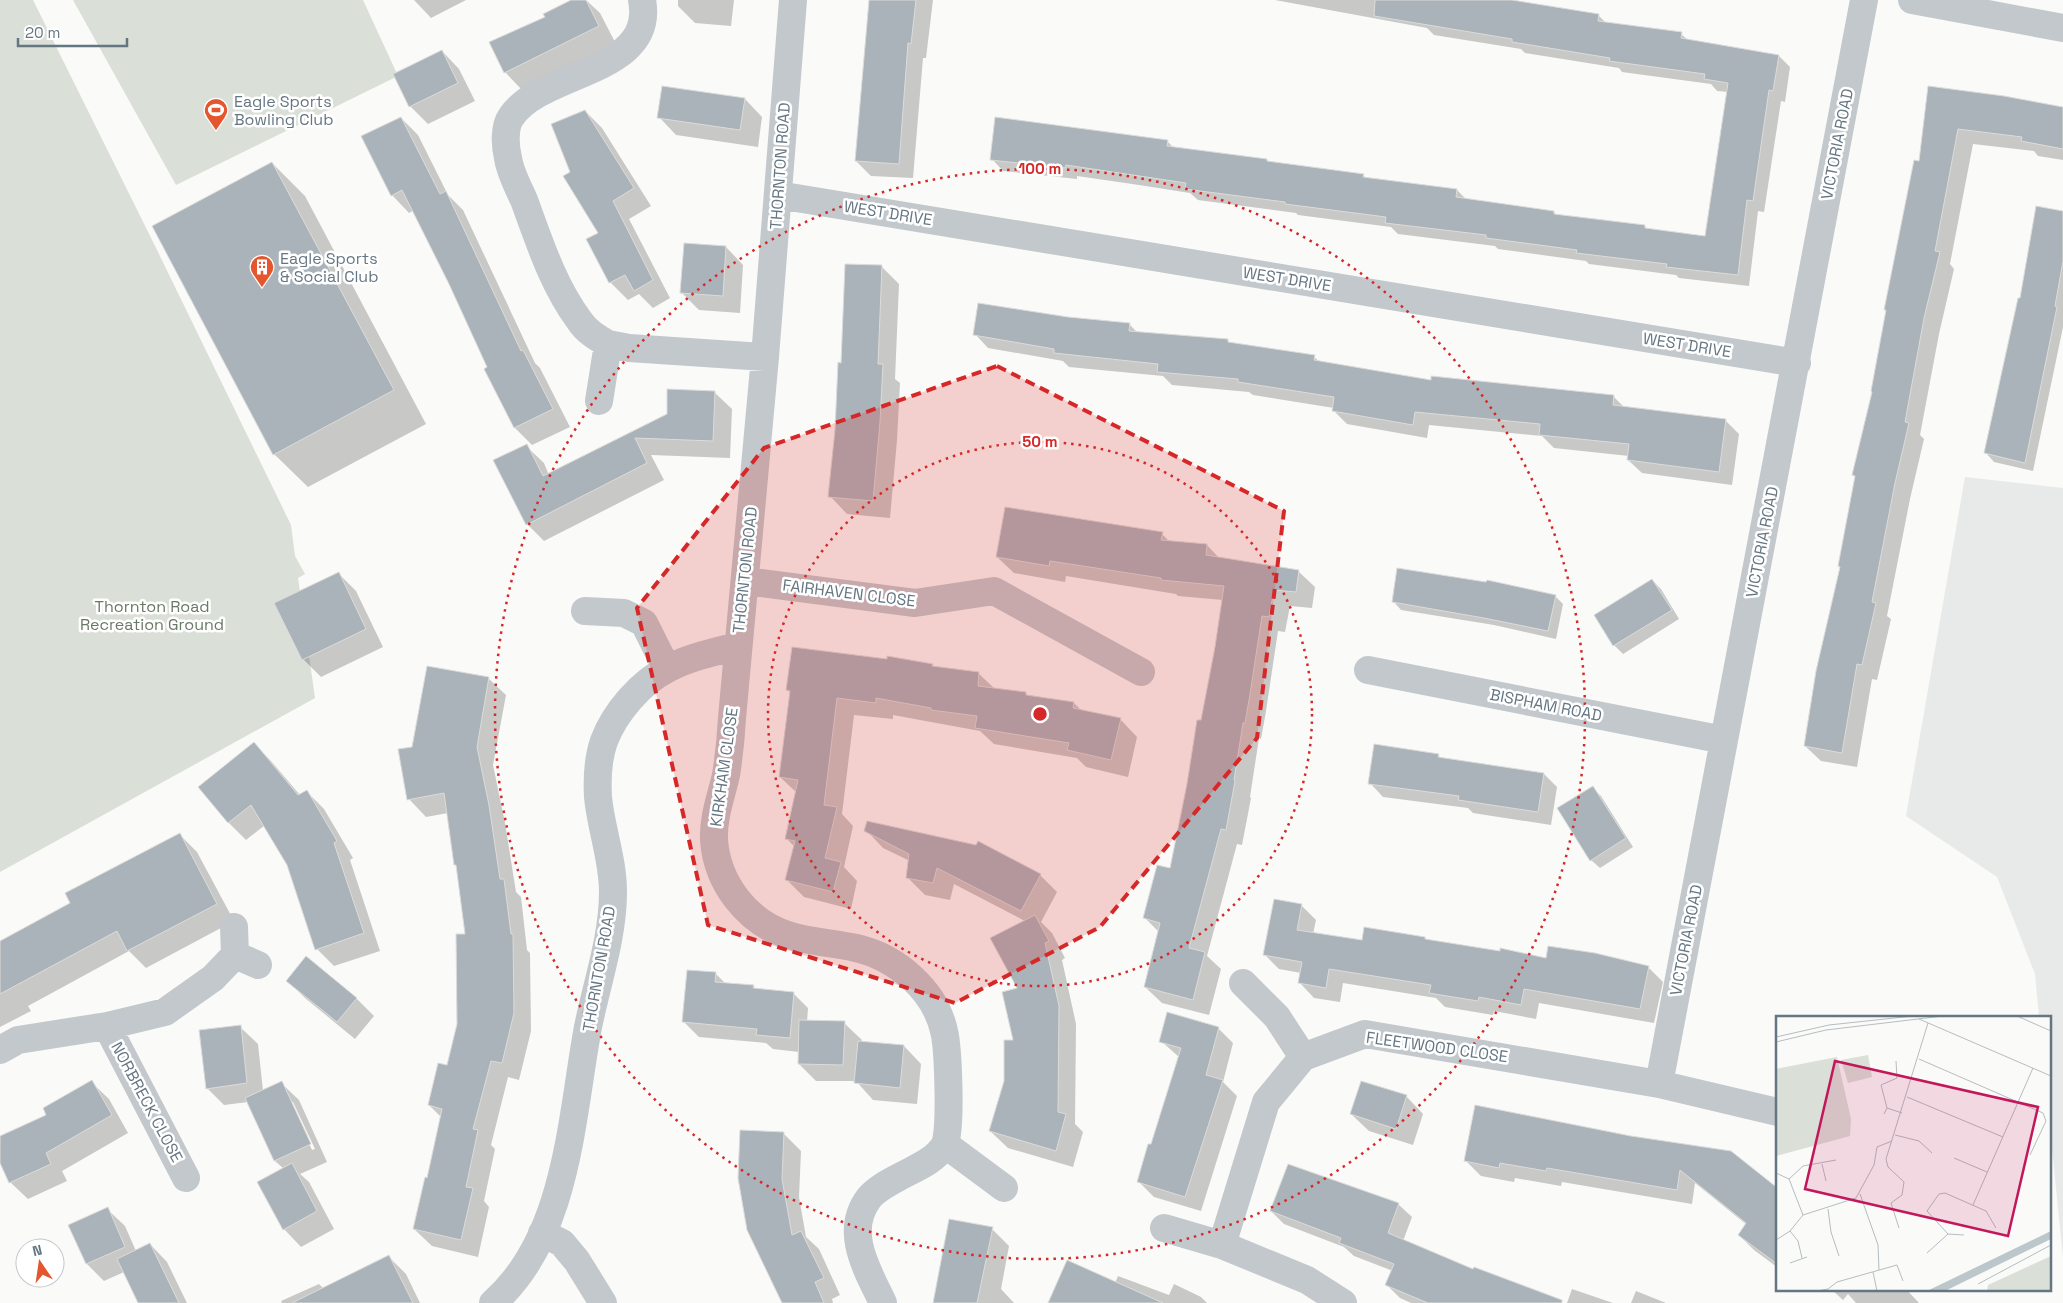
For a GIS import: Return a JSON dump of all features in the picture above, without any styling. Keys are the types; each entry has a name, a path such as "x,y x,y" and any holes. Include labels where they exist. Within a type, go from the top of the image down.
{"street":[{"path":"642,0 644,10 642,27 633,42 619,55 542,92 522,104 510,118 506,136 508,158 542,248 566,301 580,322 591,334 608,344 629,348 765,357"},
{"name":"THORNTON ROAD","path":"542,1233 553,1208 560,1182 588,1026 610,926 613,892 610,856 598,798 598,769 604,741 620,711 644,686 667,669 698,655 738,646 765,357 793,0"},
{"name":"VICTORIA ROAD","path":"1659,1084 1797,363 1864,0"},
{"path":"1912,0 2063,28"},
{"name":"WEST DRIVE","path":"778,195 1797,363"},
{"path":"599,401 608,344"},
{"name":"FAIRHAVEN CLOSE","path":"745,581 916,603 994,591 1141,672"},
{"path":"585,611 624,613 644,623 667,669"},
{"name":"KIRKHAM CLOSE","path":"738,646 726,776 715,816 714,839 724,880 734,896 750,913 768,926 788,935 858,949 881,957 901,968 929,998 940,1016 945,1033 949,1128 946,1145"},
{"name":"BISPHAM ROAD","path":"1368,670 1724,740"},
{"name":"NORBRECK CLOSE","path":"0,1050 18,1040 107,1026 165,1012 213,978 247,960 234,926"},
{"path":"1243,983 1277,1017 1304,1057"},
{"name":"NORBRECK CLOSE","path":"107,1026 186,1178"},
{"name":"FLEETWOOD CLOSE","path":"1222,1245 1266,1102 1304,1057 1365,1034 1659,1084 1776,1112"},
{"path":"883,1303 862,1260 857,1231 860,1214 869,1198 883,1186 934,1158 946,1145 1004,1188"},
{"path":"1164,1228 1222,1245 1307,1280 1342,1303"},
{"path":"493,1303 532,1254 542,1233 562,1243 577,1260 603,1303"}],"highlighted area":[{"path":"997,366 1284,511 1257,738 1100,927 955,1003 708,925 637,608 764,448"}],"shaded area":[{"path":"1965,477 2063,488 2063,1258 2050,1128 2050,1016 2039,1016 2035,974 1997,877 1906,816"}],"green space":[{"name":"Thornton Road Recreation Ground","path":"0,0 33,0 291,525 295,556 305,574 298,578 315,698 0,872"},
{"name":"Eagle Sports Bowling Club","path":"73,0 363,0 398,76 176,185"}],"building":[{"path":"571,0 586,0 599,26 504,73 489,42 545,17 543,14"},
{"path":"869,0 916,0 911,44 908,43 899,164 855,161"},
{"path":"1375,0 1512,0 1599,14 1598,21 1682,32 1681,38 1779,55 1773,91 1769,90 1753,201 1747,200 1738,275 1666,267 1667,264 1576,253 1577,250 1486,238 1486,235 1385,223 1386,217 1185,189 1186,183 1066,165 1065,168 990,160 995,117 1168,140 1167,146 1364,174 1363,177 1457,189 1456,197 1554,211 1554,214 1645,225 1645,228 1705,236 1728,83 1704,79 1705,74 1609,61 1610,58 1512,42 1512,39 1374,16"},
{"path":"442,50 458,83 409,107 393,74"},
{"path":"662,86 745,98 740,130 657,118"},
{"path":"1928,86 2004,96 2063,107 2063,149 2021,141 2022,137 1958,129 1935,251 1940,252 1924,318 1905,422 1909,423 1895,483 1872,602 1876,603 1862,665 1857,664 1842,753 1804,746 1816,671 1840,567 1838,566 1855,476 1852,475 1872,392 1886,310 1884,310 1914,160 1919,161"},
{"path":"585,110 634,188 613,201 653,280 634,291 625,275 609,283 586,239 598,233 563,176 570,172 551,124"},
{"path":"401,117 440,194 446,191 521,351 523,350 553,409 514,428 484,369 487,367 449,284 402,190 391,196 361,136"},
{"name":"Eagle Sports & Social Club","path":"272,162 394,390 273,455 152,226"},
{"path":"2036,206 2063,211 2063,261 2055,306 2057,307 2025,463 1984,453 2018,298 2020,298"},
{"path":"684,243 726,246 723,296 680,293"},
{"path":"845,264 882,265 878,364 883,364 873,501 828,497 835,430 838,362 841,363"},
{"path":"978,303 1068,317 1130,323 1129,331 1228,339 1228,342 1315,355 1314,360 1431,380 1431,376 1614,395 1613,405 1726,419 1719,472 1627,460 1629,444 1539,435 1540,424 1415,412 1413,425 1332,411 1334,397 1238,382 1238,379 1157,372 1158,364 1054,353 1054,349 973,335"},
{"path":"667,389 715,391 713,441 635,438 647,463 526,525 493,460 527,444 543,476 667,414"},
{"path":"1005,507 1163,532 1161,540 1207,544 1206,555 1299,570 1296,592 1274,590 1269,617 1262,616 1226,830 1221,829 1189,948 1205,952 1193,1000 1144,987 1160,923 1143,918 1157,865 1170,868 1187,784 1197,720 1201,720 1215,647 1224,586 1161,580 1161,578 1050,561 1049,566 996,557"},
{"path":"1397,568 1486,582 1487,580 1556,595 1548,631 1392,602"},
{"path":"339,572 366,629 302,660 274,603"},
{"path":"1652,579 1672,610 1613,646 1594,615"},
{"path":"792,647 887,659 887,656 933,664 932,666 979,672 978,686 1026,692 1026,695 1074,702 1073,708 1121,718 1111,760 1067,750 1069,743 975,728 977,716 931,710 931,708 876,698 876,703 837,698 824,805 837,807 825,858 841,862 833,892 785,880 795,841 785,839 798,780 779,777 790,691 786,690"},
{"path":"427,666 489,677 477,747 489,805 500,879 504,879 511,934 513,934 514,1013 502,1063 491,1061 473,1129 478,1130 466,1187 473,1188 461,1240 413,1229 425,1177 427,1178 442,1109 428,1105 438,1063 447,1065 457,1024 456,934 465,934 444,793 407,800 398,749 412,747"},
{"path":"254,742 298,795 307,790 337,841 334,843 364,933 315,950 287,865 251,805 228,823 198,787"},
{"path":"1374,744 1439,754 1438,757 1544,773 1538,812 1458,800 1459,796 1368,784"},
{"path":"1593,786 1626,838 1590,861 1557,808"},
{"path":"867,821 976,845 978,841 1041,874 1021,911 937,868 933,883 906,878 909,854 864,831"},
{"path":"180,833 217,904 127,951 117,931 0,994 0,941 70,903 65,893"},
{"path":"1274,899 1302,904 1297,930 1362,940 1364,927 1500,951 1500,948 1546,958 1548,946 1595,953 1649,966 1640,1009 1524,989 1521,1005 1479,997 1478,1001 1429,993 1431,985 1329,969 1326,988 1298,983 1302,962 1263,955"},
{"path":"1035,915 1049,941 1045,943 1059,1006 1058,1112 1066,1114 1056,1151 989,1131 1004,1081 1004,1040 1013,1040 1002,992 1017,988 990,938"},
{"path":"306,956 357,998 337,1022 286,981"},
{"path":"687,970 716,972 715,982 754,985 753,988 794,992 790,1038 756,1035 757,1029 682,1022"},
{"path":"1167,1012 1219,1027 1206,1075 1223,1080 1185,1197 1137,1182 1181,1048 1159,1042"},
{"path":"799,1020 845,1021 843,1065 798,1064"},
{"path":"241,1025 247,1083 206,1089 199,1030"},
{"path":"858,1041 904,1045 900,1088 854,1083"},
{"path":"92,1080 112,1115 46,1153 51,1164 9,1183 0,1163 0,1136 46,1115 43,1108"},
{"path":"282,1081 311,1144 274,1161 245,1098"},
{"path":"1361,1081 1407,1095 1396,1129 1350,1114"},
{"path":"1475,1105 1631,1136 1731,1151 1775,1186 1776,1184 1776,1263 1738,1235 1746,1223 1680,1170 1677,1190 1547,1168 1546,1171 1500,1163 1499,1168 1464,1161"},
{"path":"740,1130 784,1132 782,1179 792,1235 801,1231 824,1278 815,1282 824,1303 782,1303 747,1230 738,1178"},
{"path":"292,1163 317,1211 283,1230 257,1182"},
{"path":"1288,1164 1399,1203 1388,1233 1473,1269 1474,1267 1562,1300 1562,1303 1428,1303 1385,1285 1394,1264 1339,1243 1341,1238 1270,1211"},
{"path":"108,1207 125,1247 86,1264 68,1225"},
{"path":"949,1219 993,1227 977,1303 933,1303"},
{"path":"150,1243 179,1303 138,1303 117,1259"},
{"path":"389,1255 413,1303 292,1303"},
{"path":"1067,1260 1163,1303 1048,1303"}],"place":[{"name":"Eagle Sports Bowling Club","path":"216,131"},
{"name":"Eagle Sports & Social Club","path":"262,288"}]}
